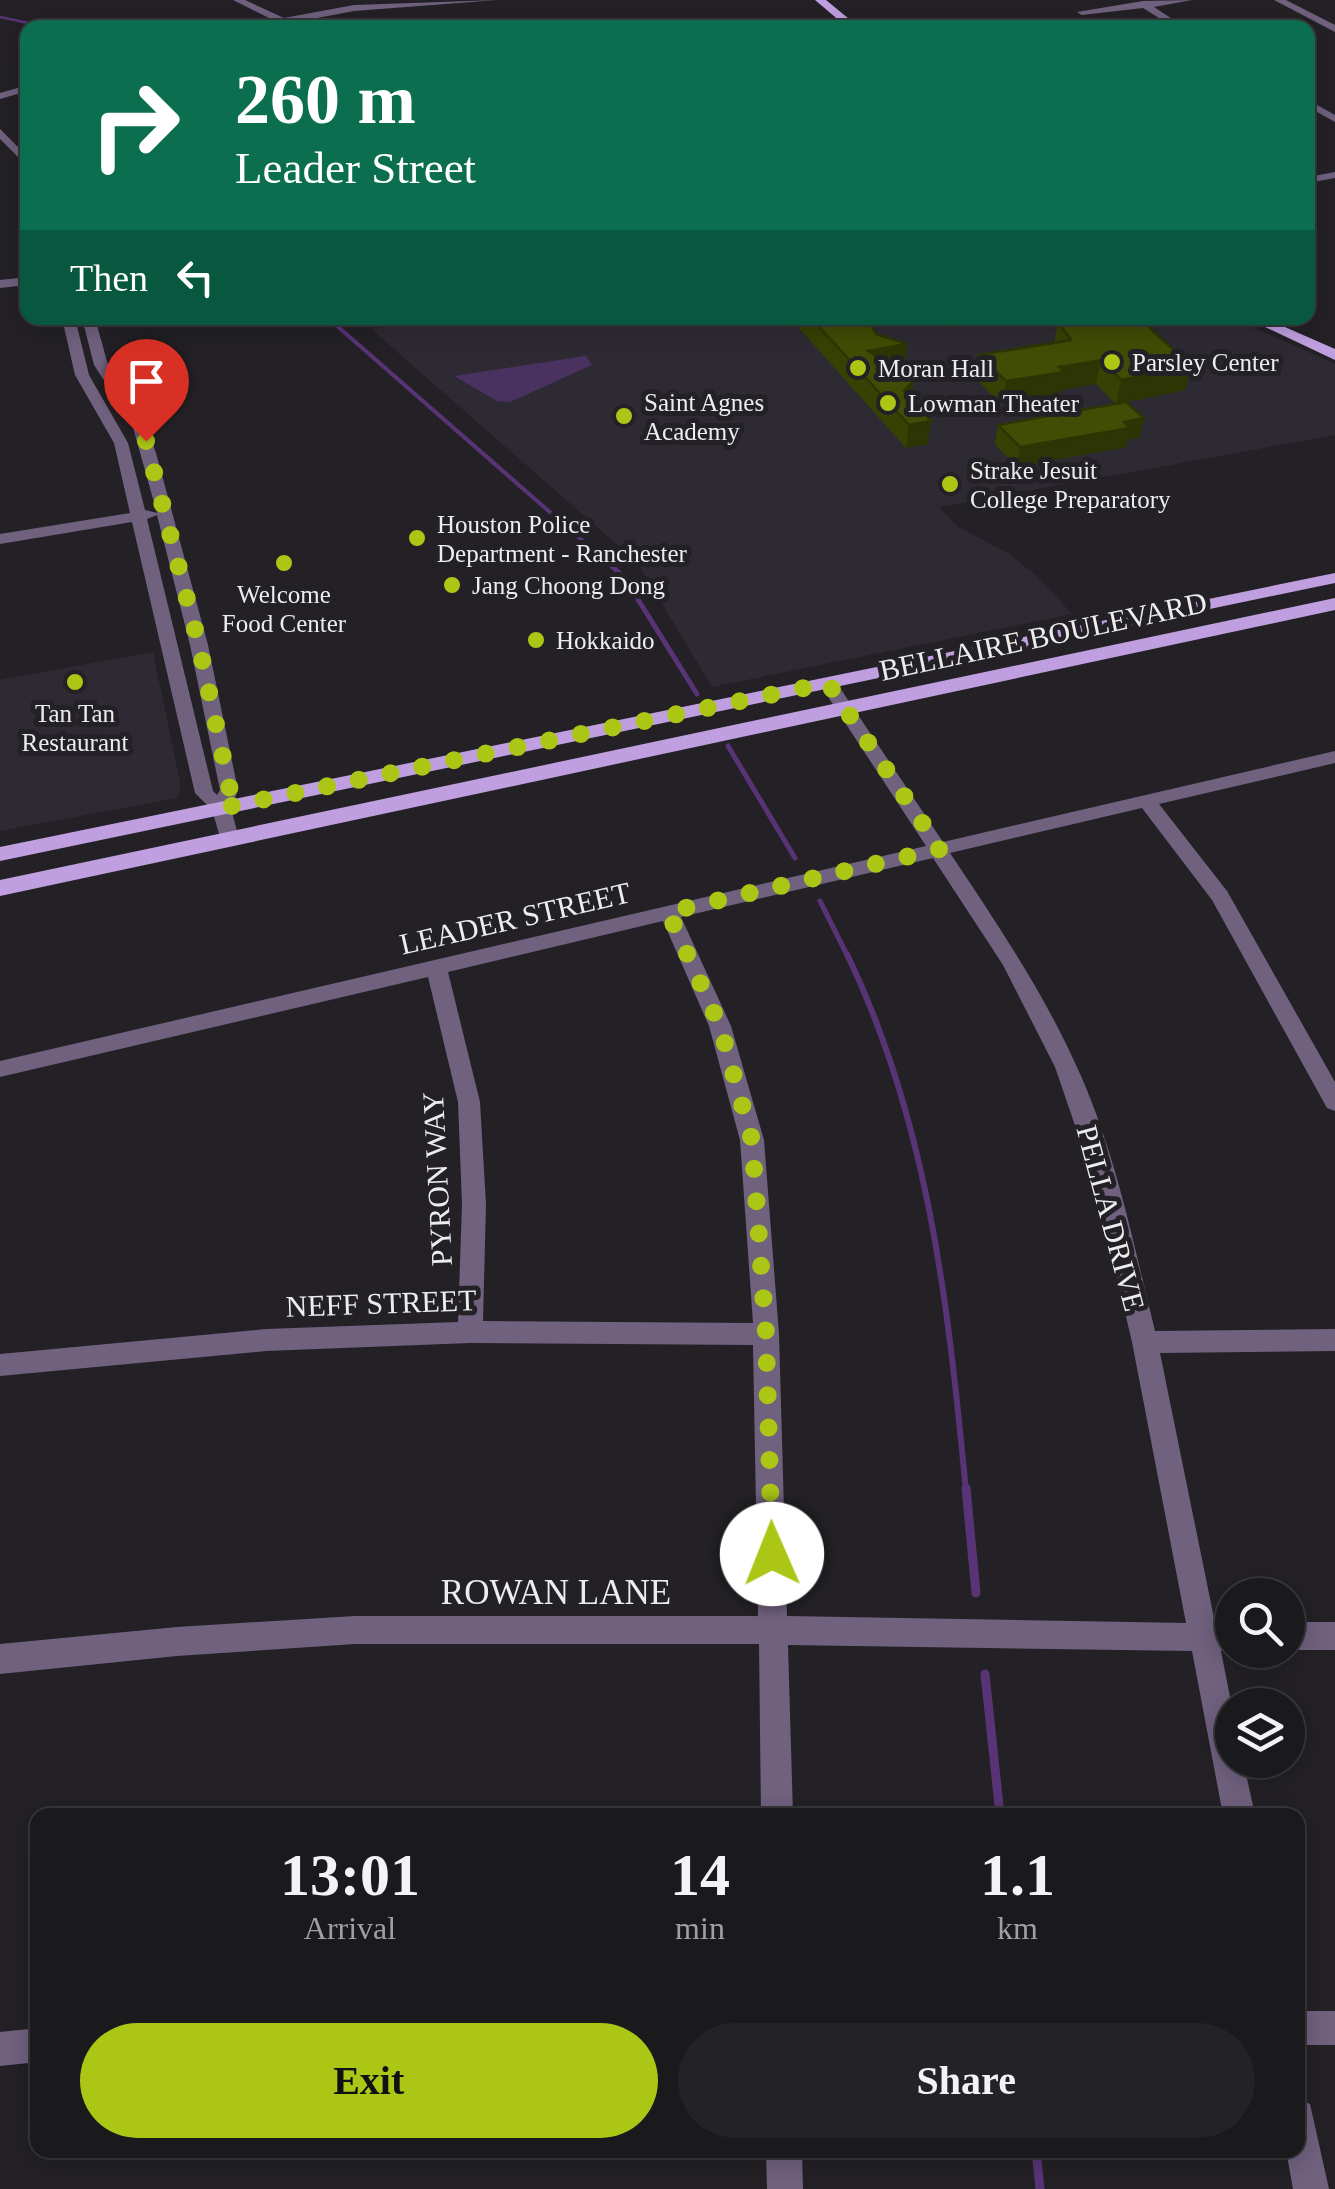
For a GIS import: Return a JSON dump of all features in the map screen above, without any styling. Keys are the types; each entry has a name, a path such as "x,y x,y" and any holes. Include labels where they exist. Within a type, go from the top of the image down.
{"main road":[{"path":"814,2 842,20"},
{"path":"1269,325 1335,355"},
{"path":"1300,325 1335,340"},
{"name":"BELLAIRE BOULEVARD","path":"0,854 1335,578"},
{"path":"1310,584 1334,605"},
{"name":"BELLAIRE BOULEVARD","path":"0,888 1334,605"},
{"path":"1070,633 1091,656"}],"street":[{"path":"238,0 280,20 386,5 493,0"},
{"path":"1082,12 1140,2 1187,0"},
{"path":"1279,0 1335,29"},
{"path":"1140,2 1169,20"},
{"path":"0,115 14,125"},
{"path":"0,132 20,148"},
{"path":"69,325 82,375 117,429 205,796 222,808"},
{"path":"90,325 101,365 139,424 164,512 199,645 230,790 222,808 229,839"},
{"path":"72,339 92,336"},
{"path":"117,429 139,424"},
{"path":"0,539 164,512"},
{"path":"168,651 199,645"},
{"name":"PELLA DRIVE","path":"828,683 1012,962 1066,1067 1106,1181 1215,1625"},
{"path":"185,715 212,711"},
{"name":"LEADER STREET","path":"0,1069 1335,757"},
{"path":"1146,801 1220,896 1335,1102"},
{"path":"668,912 720,1026 752,1140 766,1334 778,1808"},
{"name":"PYRON WAY","path":"436,967 469,1102 474,1204 470,1332"},
{"name":"NEFF STREET","path":"0,1365 266,1340 470,1332 766,1334"},
{"path":"1145,1342 1335,1340"},
{"name":"ROWAN LANE","path":"0,1659 114,1646 354,1630 774,1629 1215,1637"},
{"path":"1305,1636 1335,1636"},
{"name":"PELLA DRIVE","path":"1222,1668 1238,1808"},
{"path":"1305,2028 1335,2028"},
{"path":"0,2049 30,2046"},
{"path":"1305,2155 1311,2189"},
{"path":"784,2158 784,2189"}],"shaded area":[{"path":"400,325 1249,325 1335,364 1335,435 939,507 957,526 1009,554 1038,577 1072,614 712,687 637,562 371,329"},
{"path":"586,356 592,365 510,402 497,401 454,376"},
{"path":"153,652 181,787 177,798 0,831 0,680"}],"building":[{"path":"817,325 871,325 876,334 907,344 868,351 914,380 904,391 931,421 909,425"},
{"path":"1060,325 1147,325 1191,366 1121,380 1101,360 1059,367 1064,372 1006,381 978,355 1071,340"},
{"path":"1126,402 1144,418 1124,422 1130,428 1020,447 998,425"}],"waterway":[{"path":"0,17 20,21"},
{"path":"336,325 592,549"},
{"path":"590,547 624,577 697,694"},
{"path":"728,746 795,858"},
{"path":"820,901 848,957"},
{"path":"847,954 898,1084 916,1150 942,1284 966,1491"},
{"path":"966,1488 976,1593"},
{"path":"985,1674 999,1808"},
{"path":"1037,2158 1040,2189"}],"place":[{"name":"Parsley Center","path":"1112,362"},
{"name":"Moran Hall","path":"858,368"},
{"name":"Lowman Theater","path":"888,403"},
{"name":"Saint Agnes Academy","path":"624,416"},
{"name":"Strake Jesuit College Preparatory","path":"950,484"},
{"name":"Houston Police Department - Ranchester","path":"417,538"},
{"name":"Welcome Food Center","path":"284,563"},
{"name":"Jang Choong Dong","path":"452,585"},
{"name":"Hokkaido","path":"536,640"},
{"name":"Tan Tan Restaurant","path":"75,682"}],"route":[{"path":"146,441 199,645 230,790 222,808 828,683 940,849 668,912 720,1026 752,1140 766,1334 772,1554"}]}
